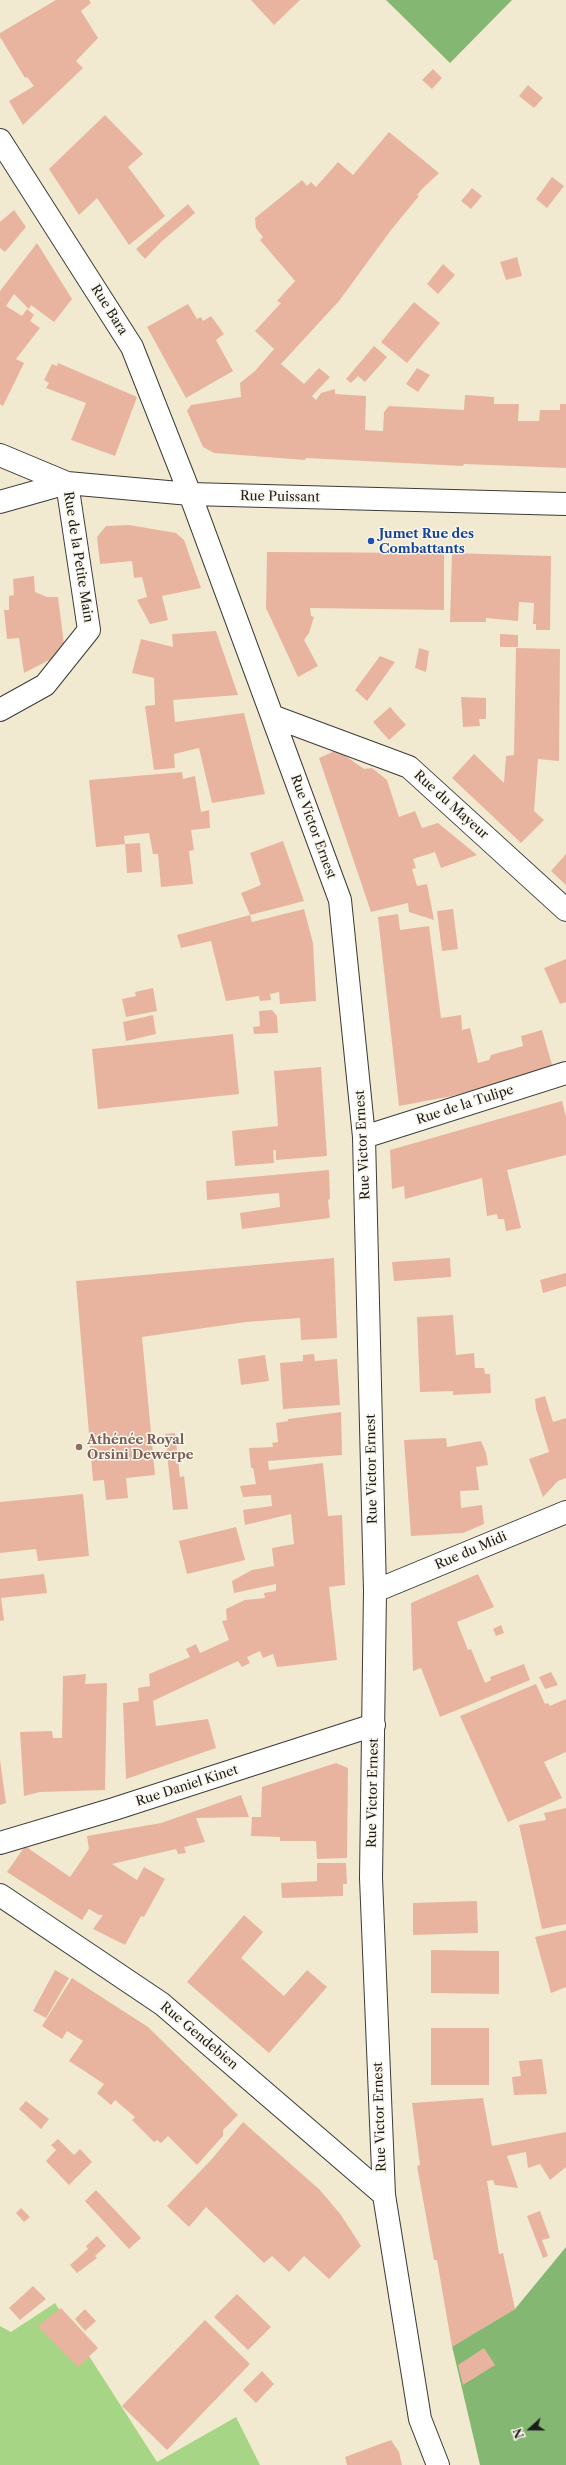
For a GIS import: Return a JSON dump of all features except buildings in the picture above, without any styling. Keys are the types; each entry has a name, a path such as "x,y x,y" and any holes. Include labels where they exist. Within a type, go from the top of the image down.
{"street":[{"name":"Rue Bara","path":"0,140 132,347 190,494"},
{"name":"Rue Puissant","path":"0,455 67,483 190,494 566,504"},
{"path":"0,502 67,483"},
{"name":"Rue de la Petite Main","path":"0,710 45,685 89,630 67,483"},
{"name":"Rue Victor Ernest","path":"190,494 340,900 364,1137 376,1591 371,1878 384,2195 420,2419 438,2465"},
{"name":"Rue du Mayeur","path":"272,716 409,767 566,910"},
{"name":"Rue de la Tulipe","path":"364,1137 566,1073"},
{"name":"Rue du Midi","path":"376,1591 566,1512"},
{"name":"Rue Daniel Kinet","path":"0,1843 114,1809 374,1725"},
{"name":"Rue Gendebien","path":"0,1896 162,2004 384,2195"}],"green space":[{"path":"386,0 512,0 450,63"},
{"path":"566,2247 566,2465 480,2465 452,2346 515,2309"},
{"path":"55,2303 157,2462 236,2417 260,2465 0,2465 0,2326 11,2332"}],"place":[{"name":"Jumet Rue des Combattants","path":"371,541"},
{"name":"Athénée Royal Orsini Dewerpe","path":"79,1447"}]}
